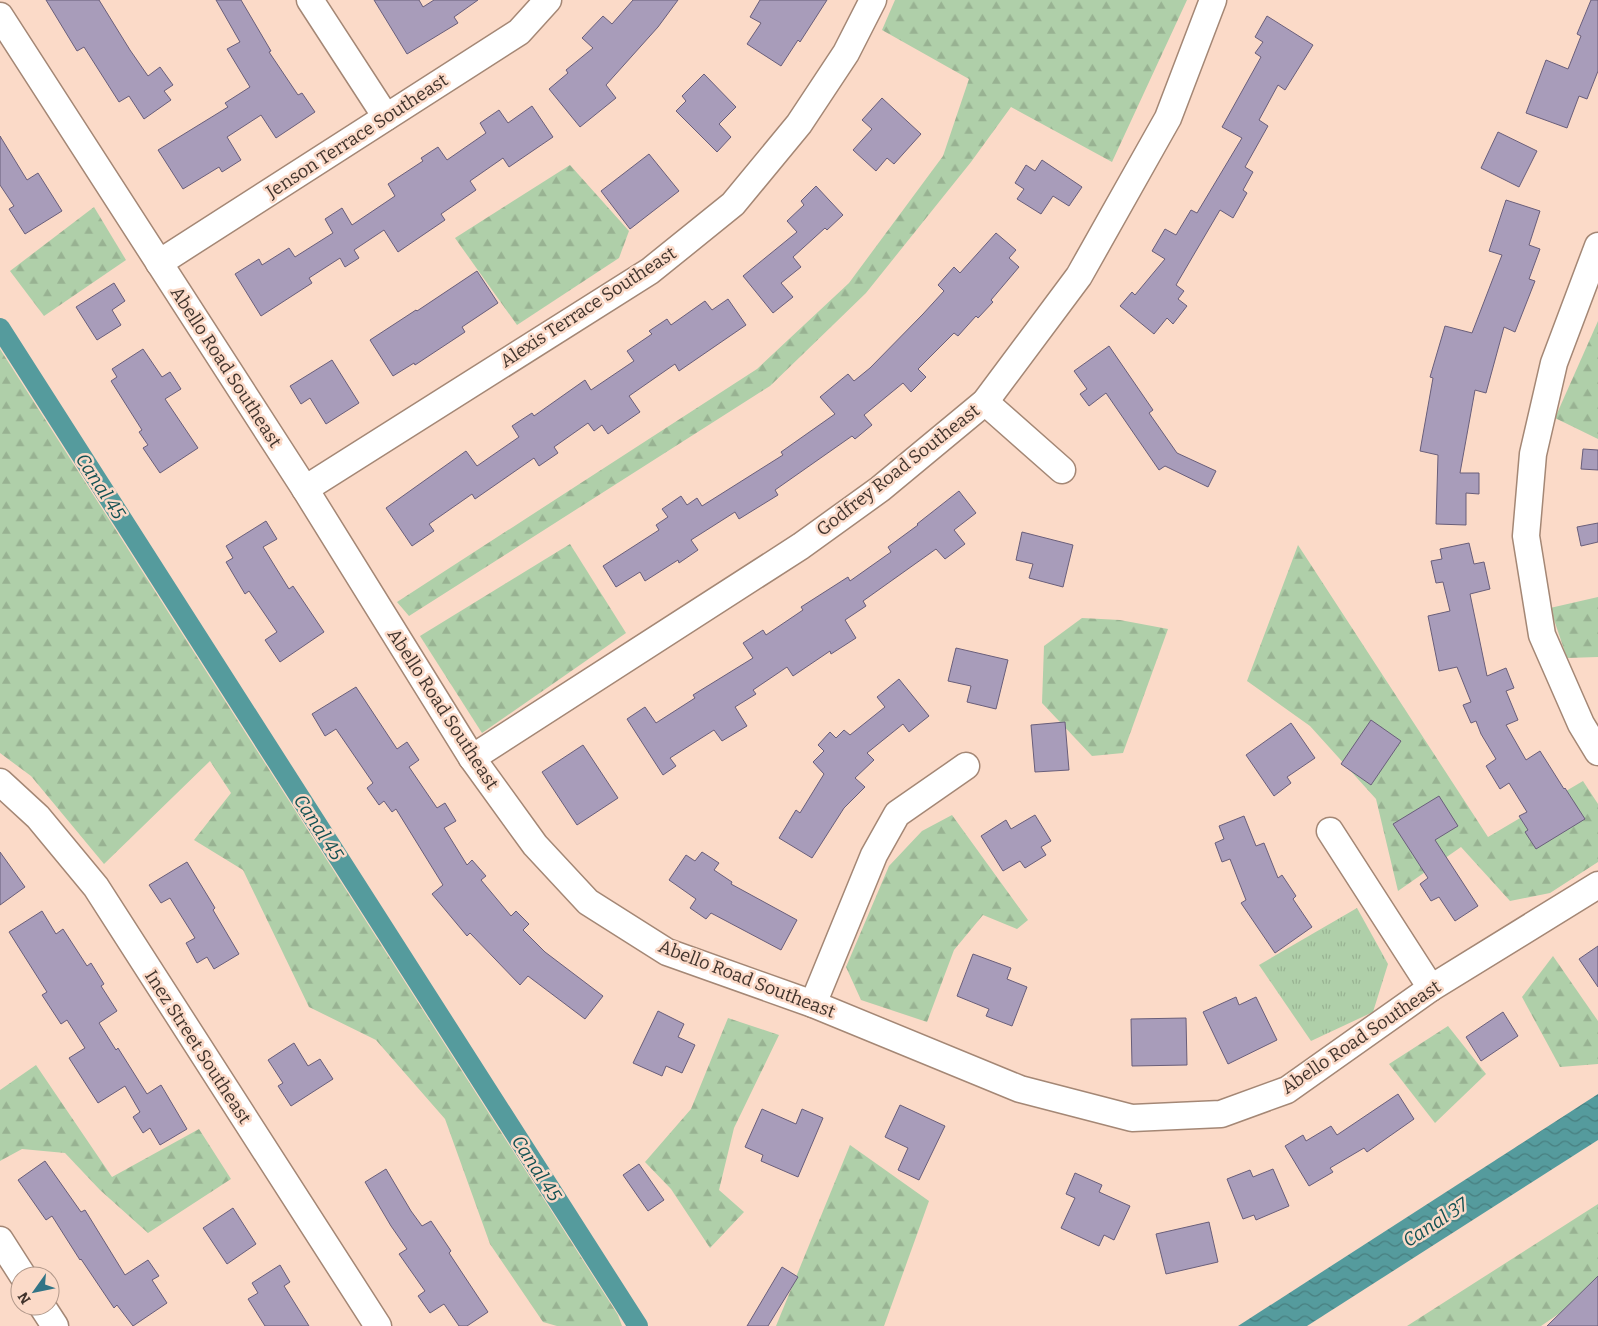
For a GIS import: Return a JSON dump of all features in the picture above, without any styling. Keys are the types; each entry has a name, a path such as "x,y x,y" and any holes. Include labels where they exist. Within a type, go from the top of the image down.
{"street":[{"path":"310,0 386,117"},
{"name":"Jenson Terrace Southeast","path":"159,263 519,32 548,0"},
{"name":"Alexis Terrace Southeast","path":"305,489 650,271 733,204 799,124 846,53 873,0"},
{"name":"Godfrey Road Southeast","path":"472,758 801,546 880,489 985,402 1078,276 1168,118 1213,0"},
{"name":"Abello Road Southeast","path":"0,16 305,489 472,758 535,845 588,902 666,952 813,1004 1020,1089 1132,1118 1221,1114 1287,1090 1431,988 1598,885"},
{"path":"1598,246 1554,363 1533,454 1526,536 1542,635 1581,724 1598,752"},
{"path":"985,402 1062,470"},
{"path":"813,1004 874,855 897,814 966,766"},
{"name":"Inez Street Southeast","path":"0,782 38,817 96,888 378,1326"},
{"path":"1330,831 1431,988"},
{"path":"0,1240 17,1266"}],"green space":[{"path":"895,0 1187,0 1112,162 1011,107 971,162 866,293 770,386 409,616 397,602 757,369 849,283 943,156 969,79 882,30"},
{"path":"570,165 629,231 619,258 517,325 455,238"},
{"path":"94,207 126,260 44,316 10,271"},
{"path":"1598,321 1598,439 1555,418"},
{"path":"0,349 618,1315 622,1326 557,1326 543,1322 490,1244 445,1119 376,1040 309,1007 243,870 194,840 231,793 210,761 104,864 31,776 0,753"},
{"path":"570,544 626,633 482,733 420,636"},
{"path":"1298,545 1488,837 1583,781 1598,804 1598,862 1550,893 1510,901 1461,847 1398,891 1376,799 1310,726 1247,681"},
{"path":"1598,597 1598,657 1567,658 1550,608"},
{"path":"1082,618 1120,620 1168,629 1123,753 1092,756 1042,703 1044,646"},
{"path":"952,815 1028,920 1017,929 983,915 954,950 927,1022 861,1000 846,967 889,866 922,831"},
{"path":"1357,908 1388,964 1373,1012 1311,1041 1259,965"},
{"path":"1553,956 1598,1021 1598,1064 1560,1067 1522,997"},
{"path":"728,1018 779,1035 734,1128 719,1190 744,1212 710,1248 671,1189 645,1162 691,1109"},
{"path":"1448,1026 1486,1074 1435,1123 1389,1064"},
{"path":"36,1065 112,1177 199,1129 231,1179 148,1233 100,1190 65,1153 22,1149 0,1161 0,1090"},
{"path":"850,1145 929,1201 884,1326 776,1326"},
{"path":"1598,1204 1598,1287 1541,1326 1407,1326"}],"water":[{"name":"Canal 37","path":"1598,1094 1598,1140 1307,1326 1238,1326"}],"building":[{"path":"46,0 99,0 148,76 160,67 173,85 164,91 171,100 144,119 129,96 119,102 84,47 77,51"},
{"path":"216,0 241,0 271,51 269,52 298,95 302,93 315,112 276,138 261,115 227,137 241,160 222,172 219,167 183,189 158,150 228,107 225,103 250,87 227,49 240,42"},
{"path":"374,0 419,0 423,7 434,0 478,0 454,17 458,23 407,54"},
{"path":"633,0 678,0 658,27 606,85 616,98 580,127 549,89 568,73 566,70 593,48 582,38 603,16 612,24"},
{"path":"760,0 827,0 800,42 798,40 781,66 747,44 761,23 750,17"},
{"path":"1591,0 1598,0 1598,71 1587,99 1579,96 1567,128 1526,113 1546,60 1568,69 1581,36 1577,34"},
{"path":"1267,16 1313,45 1285,90 1278,85 1259,120 1268,126 1245,167 1253,172 1243,190 1247,193 1233,218 1220,210 1176,285 1184,291 1178,299 1187,306 1173,324 1167,318 1154,334 1120,306 1132,292 1135,295 1165,259 1152,251 1165,229 1176,235 1191,210 1197,213 1242,138 1222,127 1261,57 1255,53 1263,42 1255,37"},
{"path":"704,74 736,107 719,124 731,137 717,152 676,111 686,101 682,96"},
{"path":"882,98 921,134 894,164 887,158 876,171 853,150 872,129 862,120"},
{"path":"532,106 553,137 509,167 503,158 470,181 476,190 441,214 445,220 398,252 384,230 354,250 359,258 345,267 340,258 309,278 312,283 261,316 235,274 259,259 262,265 289,248 295,257 333,233 325,219 342,208 352,225 395,196 388,184 423,161 421,158 438,147 447,160 486,133 480,123 499,110 508,123"},
{"path":"1498,132 1537,151 1519,187 1481,168"},
{"path":"0,136 27,180 38,173 62,211 25,234 9,209 14,206 0,185"},
{"path":"649,154 679,191 630,229 601,191"},
{"path":"1042,160 1082,187 1069,206 1053,196 1041,214 1017,199 1024,189 1015,183 1026,165 1035,171"},
{"path":"816,186 843,215 827,230 825,228 793,257 801,267 781,283 793,297 773,313 743,276 797,232 787,221 804,205 801,201"},
{"path":"1506,200 1540,211 1529,245 1540,249 1529,279 1535,281 1515,332 1504,327 1486,393 1475,390 1460,473 1479,473 1479,494 1466,493 1466,525 1436,524 1438,455 1420,451 1433,378 1430,377 1445,326 1472,333 1502,255 1489,251"},
{"path":"996,233 1016,250 1009,258 1019,267 991,300 993,302 978,318 976,316 958,336 954,333 918,369 926,377 911,392 903,383 864,415 872,425 855,439 852,436 775,490 778,495 739,519 735,512 691,540 698,550 679,563 678,560 645,581 640,572 616,587 603,566 659,530 656,525 668,517 662,509 681,496 687,505 697,498 702,506 783,455 781,452 835,414 820,397 848,374 854,381 870,368 944,291 938,285 954,267 960,273"},
{"path":"477,271 498,303 462,327 465,332 415,365 414,363 393,376 370,340"},
{"path":"114,283 125,301 112,310 121,325 97,340 76,307"},
{"path":"728,299 746,325 679,371 675,364 629,396 640,412 608,434 602,425 594,431 588,423 554,447 558,453 539,466 534,458 475,499 472,494 429,524 434,531 412,546 386,508 466,451 477,466 519,437 512,426 532,413 534,416 585,380 591,390 634,361 627,351 652,334 649,331 667,319 671,325 705,301 712,310"},
{"path":"1109,346 1153,410 1149,413 1177,453 1216,471 1208,487 1165,466 1159,470 1106,393 1089,406 1080,394 1087,389 1074,371"},
{"path":"143,349 162,377 170,372 181,389 165,399 198,448 160,473 143,448 148,445 139,432 142,430 111,381 117,377 112,369"},
{"path":"332,360 359,403 326,424 310,398 301,404 290,386"},
{"path":"1583,449 1598,450 1598,470 1581,469"},
{"path":"959,491 976,513 954,530 965,544 945,559 936,549 863,601 866,606 845,620 856,638 831,654 830,651 793,676 787,667 753,690 756,694 735,707 747,726 722,741 714,730 670,758 676,766 663,775 627,719 645,707 656,723 695,698 693,695 753,658 743,643 763,630 766,635 803,610 801,607 848,577 850,581 891,552 888,547"},
{"path":"266,521 277,539 263,547 289,589 293,586 324,632 280,662 265,640 277,632 249,591 245,594 226,562 233,558 226,546"},
{"path":"1598,523 1598,542 1581,546 1577,527"},
{"path":"1022,532 1073,545 1063,587 1029,578 1033,564 1016,560"},
{"path":"1469,543 1474,564 1484,562 1490,589 1470,594 1487,676 1506,668 1514,688 1506,691 1518,720 1506,725 1526,760 1540,751 1585,819 1536,849 1525,832 1528,830 1519,816 1527,812 1509,783 1500,789 1486,766 1496,759 1481,734 1476,721 1471,723 1463,705 1471,702 1457,667 1439,671 1428,616 1450,611 1443,582 1436,583 1431,561 1442,559 1440,549"},
{"path":"956,648 1008,660 996,709 967,702 971,686 948,681"},
{"path":"899,679 929,716 909,732 903,724 867,753 874,760 855,778 865,787 844,808 812,858 779,838 796,810 800,813 824,774 813,762 824,751 818,745 830,732 836,738 844,730 850,735 885,707 877,697"},
{"path":"356,687 397,749 407,742 419,760 409,767 437,808 445,803 456,821 444,828 467,865 472,860 486,876 481,880 511,916 516,911 529,924 523,930 545,952 603,996 585,1019 528,976 520,985 470,933 467,936 432,894 443,885 396,809 392,812 384,801 379,805 367,788 373,783 336,729 325,736 312,714"},
{"path":"1371,720 1401,741 1371,785 1341,764"},
{"path":"1065,722 1069,770 1035,772 1031,725"},
{"path":"1291,723 1315,758 1287,777 1291,783 1274,796 1246,755"},
{"path":"583,745 618,798 577,825 542,772"},
{"path":"1439,796 1458,826 1435,840 1478,906 1455,921 1439,897 1431,901 1420,884 1428,878 1393,824"},
{"path":"1035,815 1051,841 1041,847 1046,855 1025,868 1020,861 1003,871 981,836 1006,820 1011,829"},
{"path":"1244,816 1256,846 1264,843 1278,878 1282,875 1296,896 1293,899 1312,927 1275,953 1241,903 1246,900 1230,859 1222,862 1215,843 1224,839 1219,826"},
{"path":"0,852 25,887 0,905"},
{"path":"702,852 719,863 714,870 732,882 731,884 797,920 781,950 711,913 706,919 690,908 696,899 669,880 686,855 695,861"},
{"path":"187,862 215,908 213,910 239,954 214,969 207,957 197,963 186,943 195,938 170,898 161,903 149,885"},
{"path":"42,911 56,934 63,929 87,966 91,963 104,984 101,986 117,1011 99,1023 116,1050 118,1048 147,1094 161,1085 187,1129 160,1145 150,1128 143,1133 133,1117 140,1112 125,1086 98,1103 69,1058 85,1048 67,1020 61,1024 42,995 47,992 9,932"},
{"path":"1598,946 1598,987 1579,959"},
{"path":"973,954 1011,968 1007,979 1027,987 1012,1026 986,1016 989,1009 957,996"},
{"path":"1236,997 1239,1005 1256,997 1277,1040 1228,1064 1203,1012"},
{"path":"658,1011 684,1024 678,1037 695,1045 682,1073 666,1066 662,1076 633,1063"},
{"path":"1503,1012 1518,1036 1481,1061 1466,1037"},
{"path":"1186,1018 1187,1065 1132,1066 1131,1019"},
{"path":"294,1043 308,1066 320,1059 333,1079 291,1106 278,1086 283,1083 268,1060"},
{"path":"1398,1094 1414,1119 1367,1152 1364,1148 1330,1168 1333,1172 1309,1186 1285,1146 1303,1135 1306,1141 1331,1126 1337,1135"},
{"path":"900,1105 945,1126 919,1180 898,1170 908,1148 885,1137"},
{"path":"762,1109 796,1124 802,1109 823,1118 798,1177 761,1161 763,1155 745,1147"},
{"path":"45,1161 81,1212 85,1210 125,1275 148,1260 159,1276 152,1280 167,1303 133,1326 117,1305 114,1308 52,1216 46,1220 18,1180"},
{"path":"639,1164 664,1200 648,1211 623,1175"},
{"path":"386,1169 422,1226 431,1221 451,1251 449,1253 488,1312 467,1326 459,1326 444,1304 430,1313 418,1296 425,1291 399,1254 407,1249 365,1182"},
{"path":"1273,1169 1289,1206 1256,1220 1254,1215 1243,1219 1227,1179 1250,1170 1253,1177"},
{"path":"1075,1173 1102,1185 1099,1192 1130,1206 1114,1240 1104,1235 1099,1246 1061,1228 1075,1198 1066,1194"},
{"path":"233,1208 256,1244 227,1264 203,1228"},
{"path":"1209,1222 1218,1262 1166,1274 1156,1234"},
{"path":"280,1265 290,1282 284,1286 309,1326 265,1326 248,1299 258,1293 252,1283"},
{"path":"782,1267 798,1277 768,1326 747,1326"},
{"path":"1598,1276 1598,1326 1547,1326"}],"waterway":[{"name":"Canal 45","path":"0,328 638,1326"}]}
